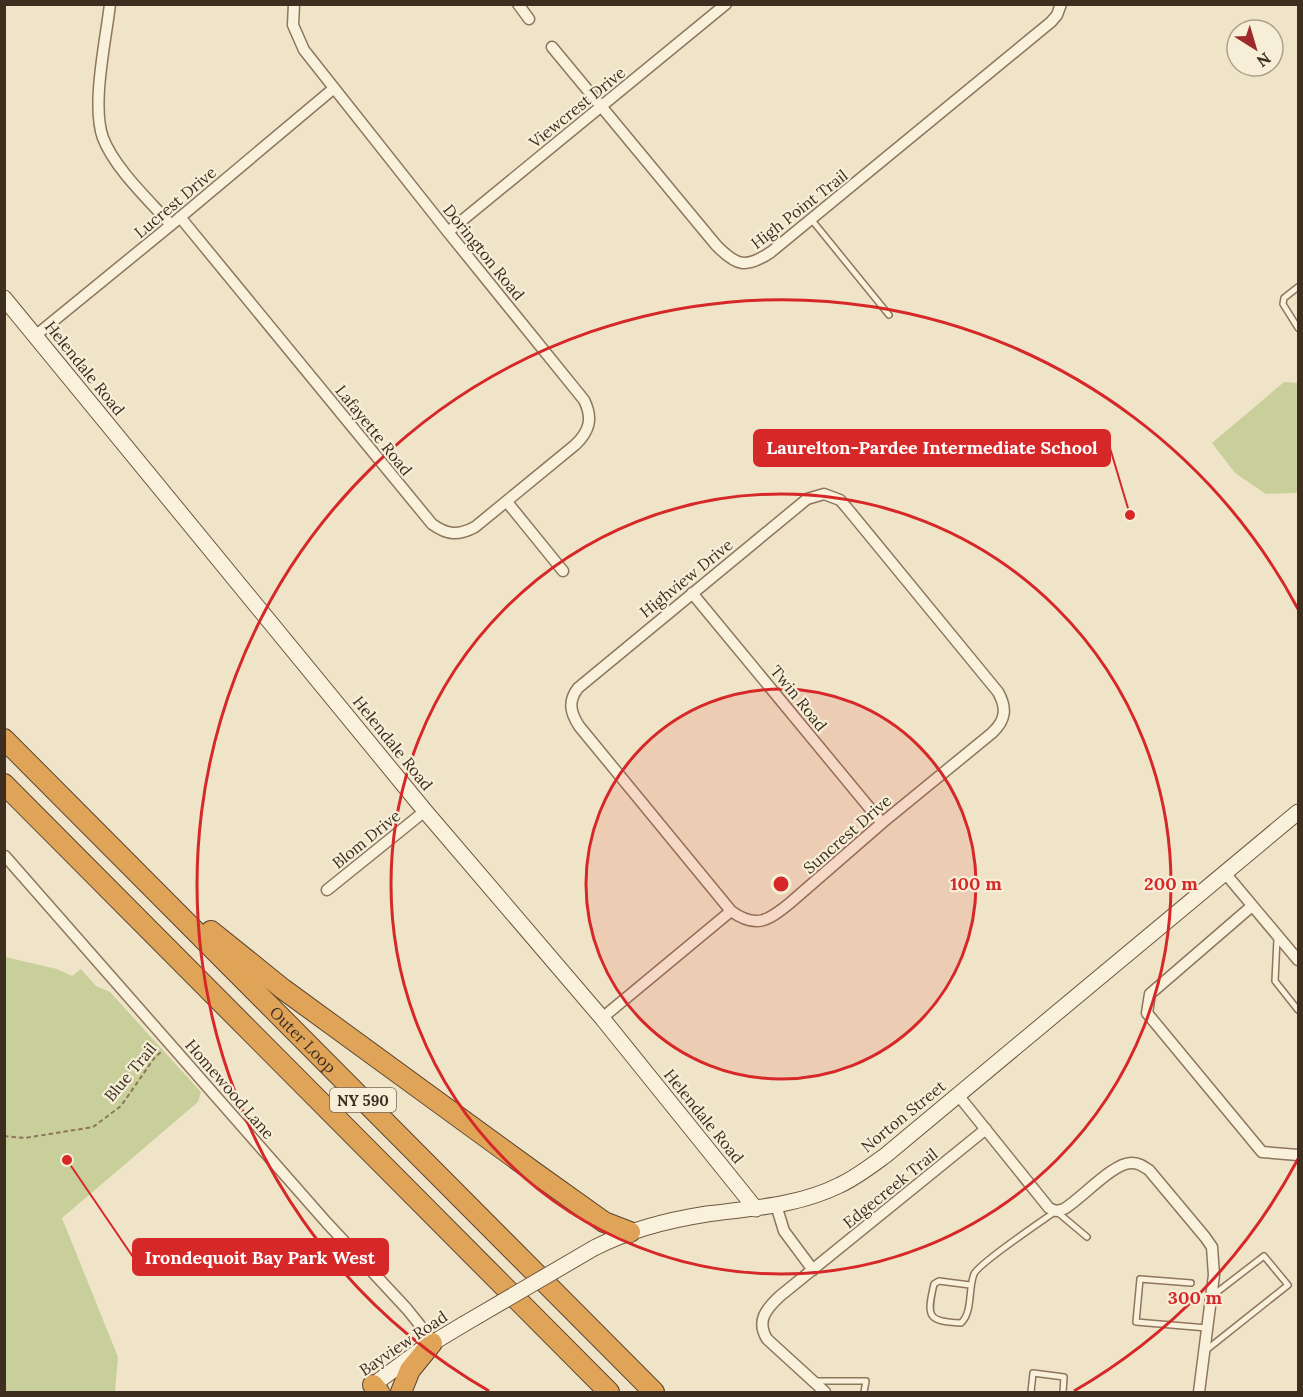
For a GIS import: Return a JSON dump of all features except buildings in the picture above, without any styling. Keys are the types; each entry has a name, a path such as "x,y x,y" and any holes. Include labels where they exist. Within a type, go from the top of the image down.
{"highway":[{"name":"Outer Loop","path":"4,739 654,1392"},
{"name":"Outer Loop","path":"4,784 609,1392"},
{"path":"72,806 150,880 283,989 604,1222 630,1232"},
{"path":"401,1392 410,1370 432,1343"}],"street":[{"path":"110,4 99,92 98,116 102,136 121,168 171,225"},
{"name":"Dorington Road","path":"294,4 293,25 304,50 447,232 577,391 588,408 590,425 582,439 507,502"},
{"path":"518,4 529,19"},
{"name":"Viewcrest Drive","path":"447,232 726,4"},
{"name":"High Point Trail","path":"552,47 716,245 733,261 743,264 760,260 811,219 1051,22 1057,15 1061,4"},
{"name":"Lucrest Drive","path":"35,336 333,88"},
{"name":"Lafayette Road","path":"180,217 432,524 447,533 465,532 507,502"},
{"name":"Helendale Road","path":"4,298 425,811 602,1018 756,1209"},
{"name":"Highview Drive","path":"730,911 579,726 571,710 571,701 578,688 807,499 814,495 831,496 847,508 1002,699"},
{"path":"507,502 563,571"},
{"name":"Twin Road","path":"692,592 882,823"},
{"name":"Suncrest Drive","path":"730,911 742,919 754,922 765,920 776,914 998,727 1005,715 1002,699"},
{"name":"Blom Drive","path":"327,890 425,811"},
{"name":"Norton Street","path":"464,1324 594,1248 630,1232 687,1217 776,1205 816,1195 848,1181 886,1155 1299,812"},
{"name":"Homewood Lane","path":"4,856 327,1222 407,1309 432,1343"},
{"path":"1225,873 1299,960"},
{"path":"1252,906 1150,994 1147,1013 1262,1152 1299,1155"},
{"path":"602,1018 730,911"},
{"path":"958,1095 1049,1208 1056,1211 1068,1207 1118,1166 1134,1162 1149,1170 1212,1247 1214,1275 1199,1392"},
{"name":"Edgecreek Trail","path":"825,1392 767,1339 762,1323 765,1311 986,1130"},
{"path":"776,1205 784,1231 813,1270"},
{"name":"Bayview Road","path":"372,1390 432,1343 464,1324"}],"lane":[{"path":"811,219 889,315"},
{"path":"1299,287 1284,298 1282,304 1299,328"},
{"path":"1278,935 1275,981 1299,1010"},
{"path":"970,1285 939,1281 934,1284 930,1314 933,1318 938,1321 961,1323 967,1314 970,1285 975,1271 1056,1211 1087,1237"},
{"path":"1204,1352 1288,1285 1264,1256 1211,1296"},
{"path":"1191,1283 1140,1279 1136,1322 1207,1328"},
{"path":"1032,1392 1033,1373 1064,1377 1063,1392"},
{"path":"812,1381 866,1381 864,1392"}],"path":[{"name":"Blue Trail","path":"4,1136 25,1138 93,1127 121,1106 155,1058 170,1044"}],"green space":[{"path":"1284,382 1298,383 1298,491 1266,494 1235,473 1212,443"},
{"path":"5,957 57,969 72,976 81,969 96,986 110,992 201,1092 198,1102 62,1218 118,1357 115,1392 5,1392"}],"place":[{"name":"Laurelton-Pardee Intermediate School","path":"1130,515"},
{"name":"Irondequoit Bay Park West","path":"67,1160"}]}
